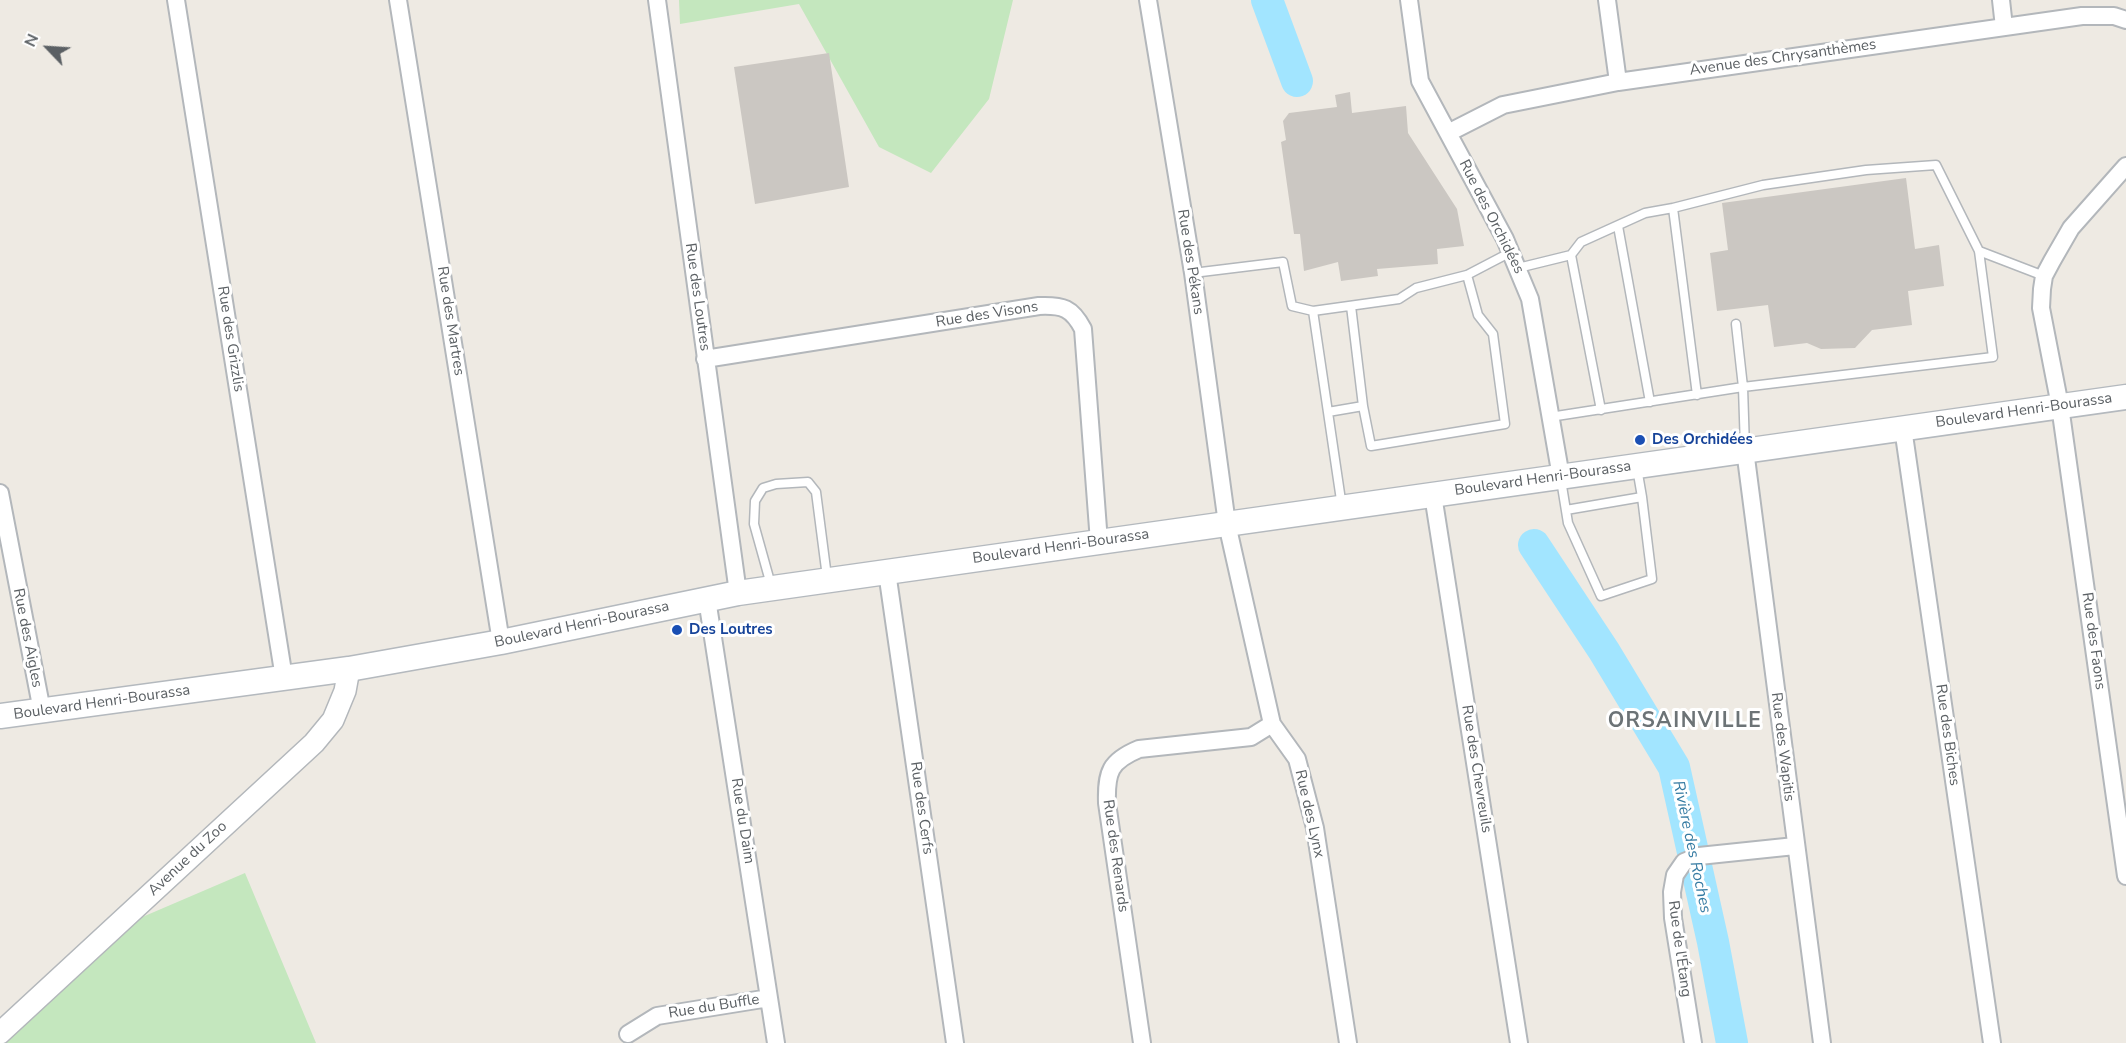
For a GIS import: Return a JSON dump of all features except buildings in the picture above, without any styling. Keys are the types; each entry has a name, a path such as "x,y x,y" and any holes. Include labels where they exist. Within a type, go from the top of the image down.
{"main road":[{"name":"Boulevard Henri-Bourassa","path":"0,716 349,669 501,642 738,593 2122,397"}],"street":[{"name":"Rue des Grizzlis","path":"176,0 284,678"},
{"name":"Rue des Martres","path":"398,0 501,642"},
{"name":"Rue des Loutres","path":"657,0 738,593"},
{"name":"Rue des Pékans","path":"1148,0 1193,273 1227,524"},
{"name":"Rue des Orchidées","path":"1409,0 1420,81 1511,252 1530,299 1561,477"},
{"path":"1607,0 1618,82"},
{"path":"2001,0 2004,27"},
{"name":"Avenue des Chrysanthèmes","path":"1448,133 1503,105 1618,82 2082,16 2114,16 2126,20"},
{"path":"2044,276 2071,228 2126,166"},
{"name":"Rue des Faons","path":"2044,276 2041,308 2060,406 2126,876"},
{"name":"Rue des Visons","path":"705,359 1039,306 1065,308 1076,316 1083,329 1099,542"},
{"name":"Rue des Biches","path":"1903,428 1992,1043"},
{"name":"Rue des Wapitis","path":"1745,450 1822,1043"},
{"name":"Rue des Aigles","path":"0,493 42,711"},
{"name":"Rue des Chevreuils","path":"1432,495 1519,1043"},
{"name":"Rue des Lynx","path":"1227,524 1272,724 1297,759 1315,828 1348,1043"},
{"name":"Rue des Cerfs","path":"887,572 955,1043"},
{"name":"Rue du Daim","path":"707,599 776,1043"},
{"name":"Avenue du Zoo","path":"0,1033 314,743 333,720 345,691 349,669"},
{"name":"Rue des Renards","path":"1142,1043 1107,803 1106,782 1112,767 1123,756 1139,749 1251,737 1272,724"},
{"name":"Rue de l'Étang","path":"1693,1043 1673,918 1672,892 1675,875 1692,859 1795,846"},
{"name":"Rue du Buffle","path":"628,1034 657,1016 769,998"}],"lane":[{"path":"1518,268 1571,255 1581,242 1646,213 1763,185 1866,170 1936,165 1980,251 1992,357 1743,387 1550,417"},
{"path":"1673,208 1697,394"},
{"path":"1618,226 1650,402"},
{"path":"1980,251 2044,276"},
{"path":"1193,273 1283,262 1292,306 1313,311 1399,299 1416,288 1467,275 1511,252"},
{"path":"1571,255 1601,410"},
{"path":"1352,306 1363,406 1371,446 1504,424 1493,334 1478,315 1467,275"},
{"path":"1313,311 1342,507"},
{"path":"1736,324 1743,387 1745,450"},
{"path":"1328,412 1363,406"},
{"path":"1561,477 1568,523 1601,596 1653,579 1637,465"},
{"path":"772,588 754,524 755,501 764,488 776,484 808,482 816,492 827,581"},
{"path":"1566,510 1642,497"}],"green space":[{"path":"679,0 1013,0 989,99 931,173 879,147 799,4 680,24"},
{"path":"245,873 316,1043 4,1043 140,918"}],"waterway":[{"name":"Rivière des Roches","path":"1267,0 1297,81"},
{"name":"Rivière des Roches","path":"1534,545 1604,651 1674,767 1713,942 1732,1043"}],"place":[{"name":"Des Orchidées","path":"1640,440"},
{"name":"Des Loutres","path":"677,630"}],"district":[{"name":"ORSAINVILLE","path":"1685,722"}]}
